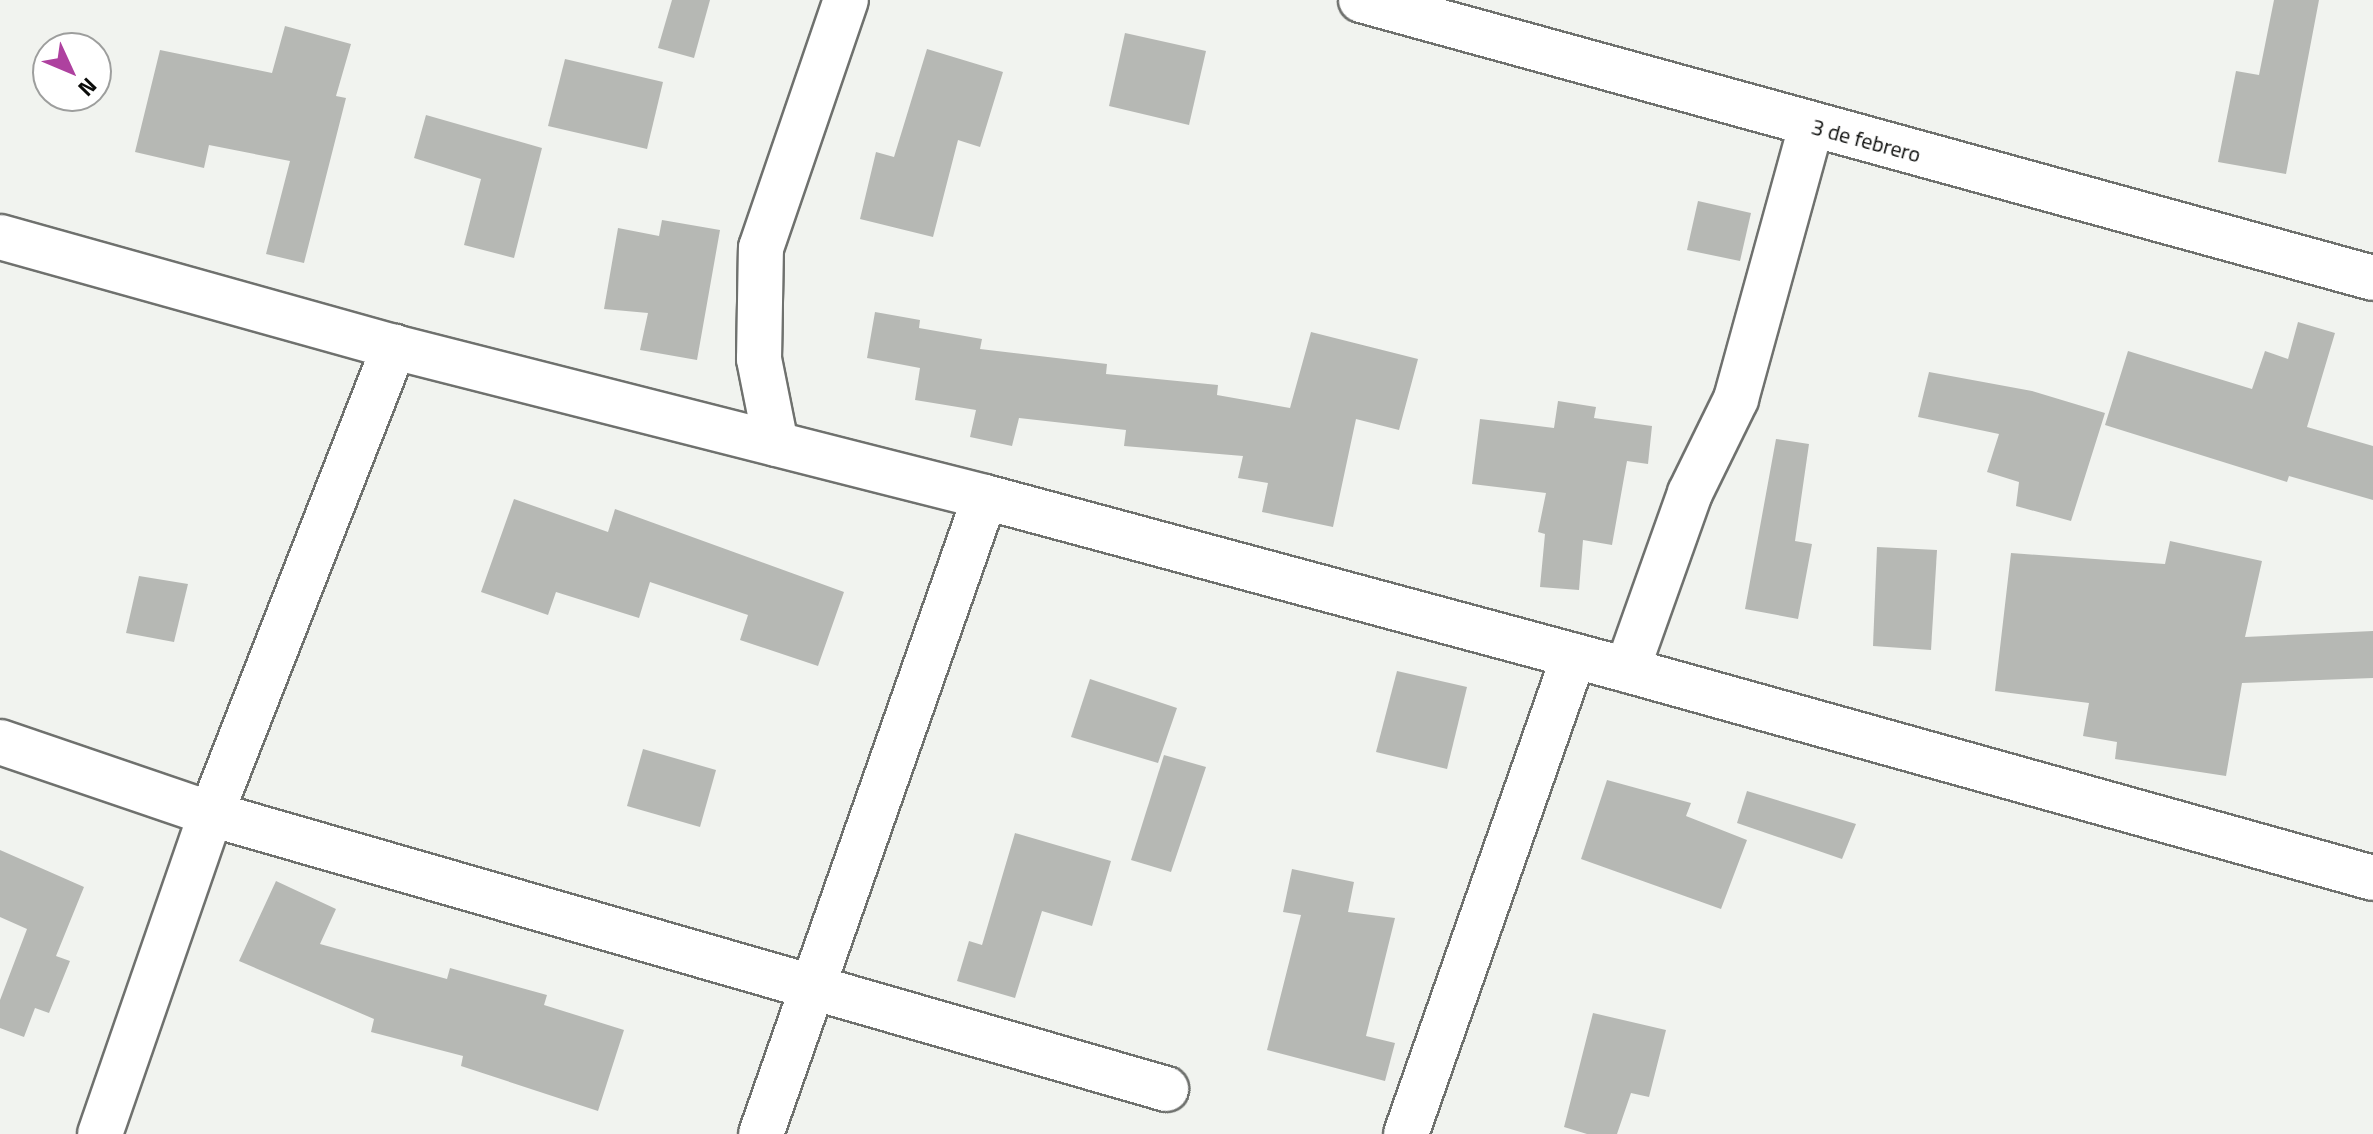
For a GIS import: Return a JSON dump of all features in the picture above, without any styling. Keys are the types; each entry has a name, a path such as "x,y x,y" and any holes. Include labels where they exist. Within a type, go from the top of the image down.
{"street":[{"path":"776,444 759,359 761,248 846,0"},
{"name":"3 de febrero","path":"1361,0 2373,278"},
{"path":"1627,670 1690,493 1736,399 1811,126"},
{"path":"0,237 394,347 985,497 1627,670 2373,878"},
{"path":"100,1134 211,814 394,347"},
{"path":"761,1134 985,497"},
{"path":"1406,1134 1574,656"},
{"path":"0,742 211,814 1166,1089"}],"building":[{"path":"672,0 710,0 694,58 658,48"},
{"path":"2274,0 2319,0 2286,174 2218,162 2236,71 2259,75"},
{"path":"285,26 351,44 336,96 346,98 304,263 266,254 290,161 209,145 204,168 135,152 160,50 272,73"},
{"path":"1125,33 1206,51 1189,125 1109,106"},
{"path":"927,49 1003,72 980,147 958,140 933,237 860,219 876,152 894,157"},
{"path":"565,59 663,82 647,149 548,126"},
{"path":"426,115 542,148 514,258 464,245 481,179 414,158"},
{"path":"1698,201 1751,213 1740,261 1687,250"},
{"path":"662,220 720,230 697,360 640,350 648,313 604,309 618,228 659,236"},
{"path":"875,312 920,320 919,328 982,339 980,349 1107,364 1106,374 1218,385 1217,395 1290,408 1311,332 1418,359 1399,430 1356,419 1333,527 1262,512 1268,483 1238,478 1243,456 1124,446 1126,430 1019,418 1012,446 970,437 976,410 915,400 920,368 867,358"},
{"path":"2298,322 2335,333 2307,427 2373,446 2373,500 2289,476 2287,482 2105,425 2128,351 2252,389 2265,351 2288,359"},
{"path":"1929,372 2032,391 2105,413 2071,521 2016,506 2019,482 1987,472 1999,434 1918,417"},
{"path":"1558,401 1596,407 1594,418 1652,426 1648,464 1627,461 1612,545 1583,540 1579,590 1540,587 1545,534 1538,532 1546,493 1472,484 1480,419 1554,428"},
{"path":"1776,439 1809,444 1795,541 1812,544 1798,619 1745,609"},
{"path":"514,499 608,532 615,509 844,592 818,666 740,640 748,615 650,582 639,618 556,592 548,615 481,592"},
{"path":"2170,541 2262,561 2245,637 2373,631 2373,678 2242,683 2226,776 2115,759 2117,742 2083,736 2089,703 1995,691 2011,553 2165,564"},
{"path":"1877,547 1937,550 1931,650 1873,646"},
{"path":"139,576 188,584 174,642 126,633"},
{"path":"1397,671 1467,687 1447,769 1376,752"},
{"path":"1090,679 1177,708 1158,763 1071,737"},
{"path":"643,749 716,770 700,827 627,806"},
{"path":"1164,755 1206,767 1171,872 1131,860"},
{"path":"1607,780 1691,803 1686,816 1747,840 1721,909 1581,859"},
{"path":"1747,791 1856,824 1842,859 1737,823"},
{"path":"1015,833 1111,861 1092,926 1042,911 1015,998 957,981 969,941 982,945"},
{"path":"0,850 84,887 56,956 70,961 49,1013 35,1008 24,1037 0,1028 0,1000 27,929 0,917"},
{"path":"1292,869 1354,882 1348,912 1395,918 1366,1036 1395,1043 1385,1081 1267,1050 1301,915 1283,912"},
{"path":"276,881 336,909 320,944 447,979 450,968 547,995 544,1005 624,1030 598,1111 461,1066 463,1056 371,1032 374,1019 239,961"},
{"path":"1593,1013 1666,1030 1649,1097 1631,1093 1617,1134 1587,1134 1564,1127"}]}
